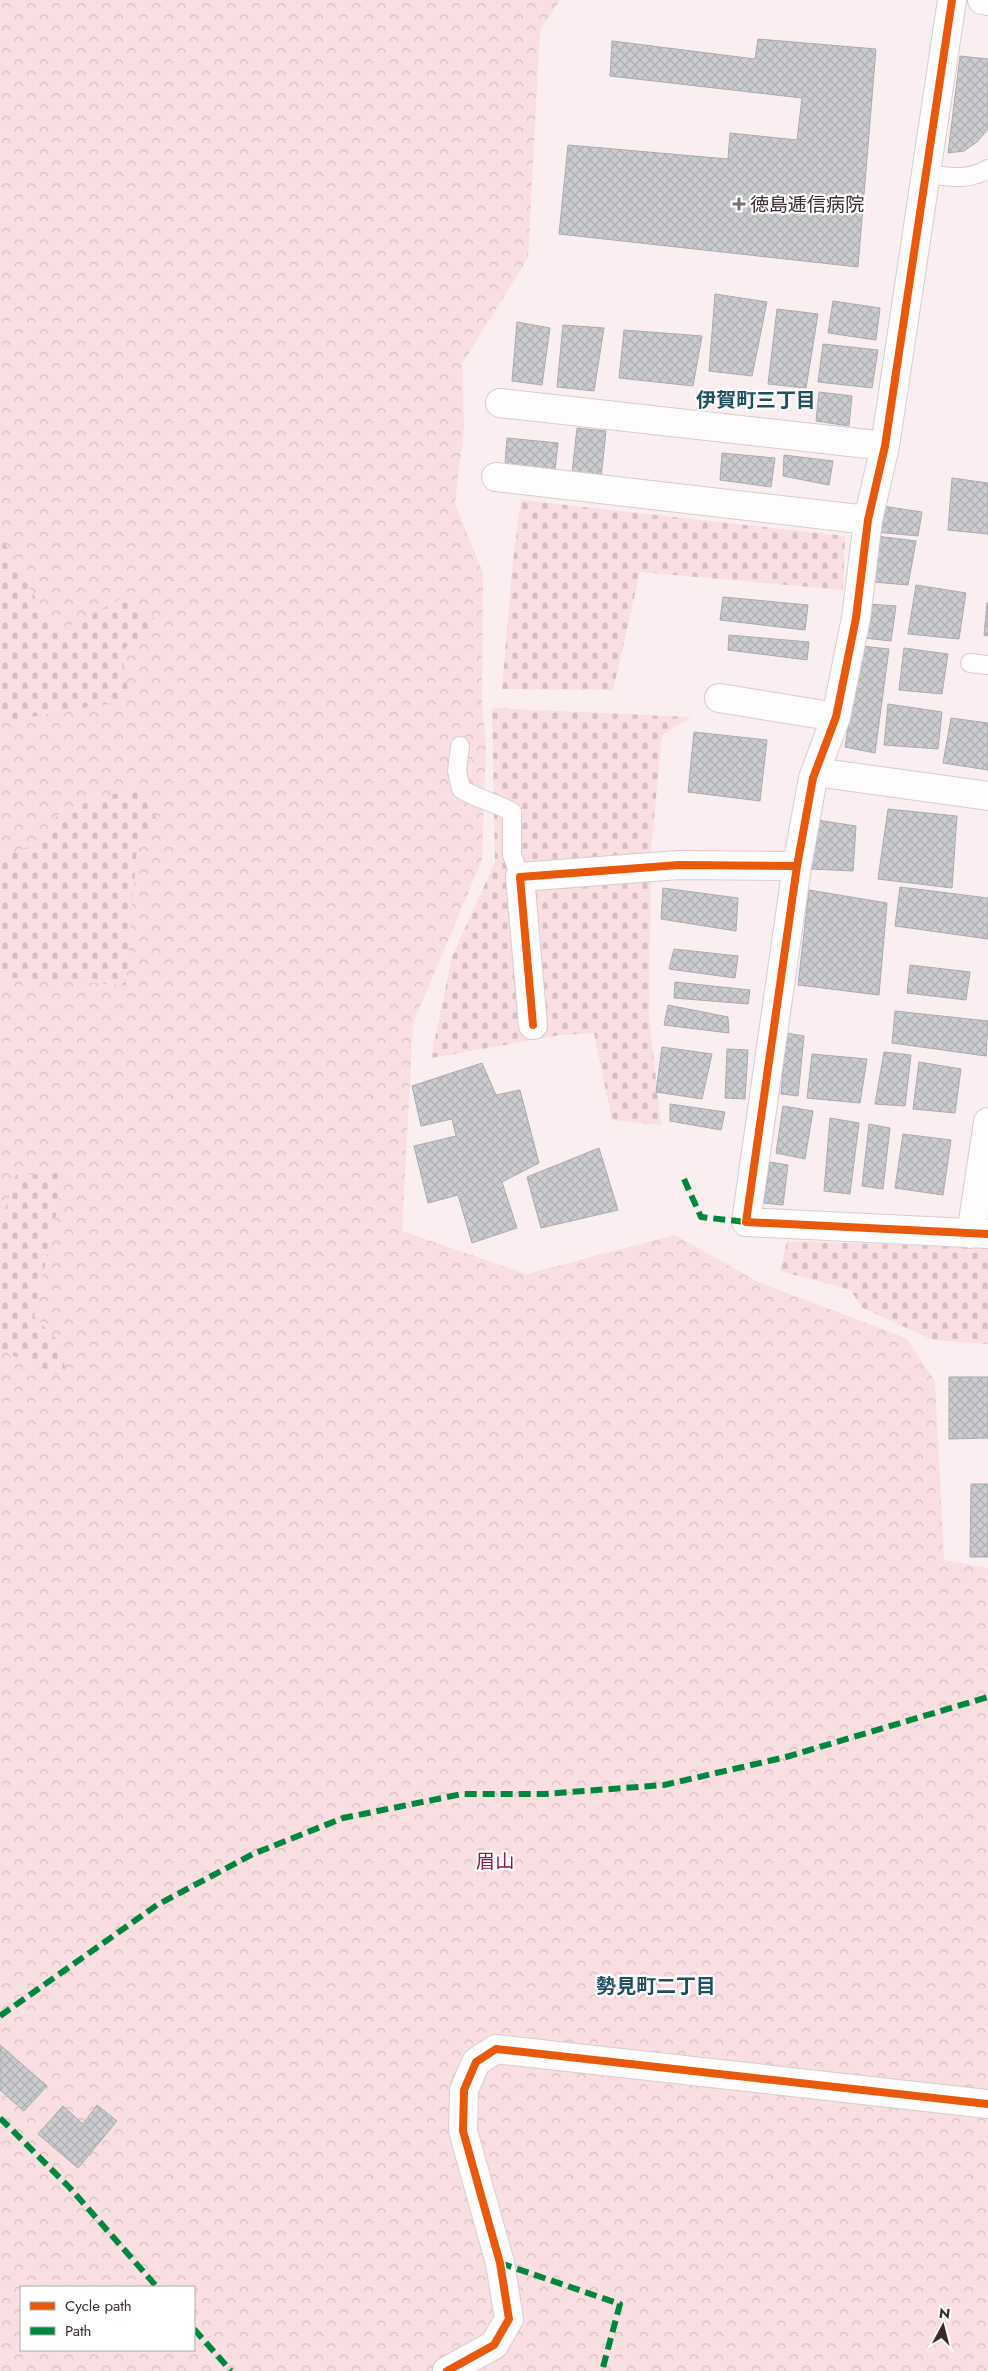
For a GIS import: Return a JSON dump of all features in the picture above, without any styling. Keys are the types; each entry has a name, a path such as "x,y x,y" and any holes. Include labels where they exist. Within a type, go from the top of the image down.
{"street":[{"path":"952,0 927,174 884,446 868,520 856,618 836,717 815,772 797,866 746,1222 980,1234 988,1122"},
{"path":"982,0 988,1"},
{"path":"500,403 884,446"},
{"path":"496,477 868,520"},
{"path":"719,698 836,717"},
{"path":"815,772 988,796"},
{"path":"533,1025 520,877 679,866 797,866"},
{"path":"448,2371 494,2345 509,2318 500,2263 463,2131 464,2090 476,2062 496,2049 988,2104"}],"lane":[{"path":"927,174 960,179 976,176 988,169"},
{"path":"970,663 988,665"},
{"path":"460,746 457,771 461,790 476,799 502,806 512,812 512,856 520,877"}],"green space":[{"name":"眉山","path":"0,0 560,0 540,30 528,258 462,364 464,427 455,504 483,573 482,705 486,744 482,860 413,1023 402,1231 527,1274 675,1235 758,1282 906,1338 935,1381 944,1560 988,1568 988,2371 0,2371"},
{"path":"521,500 845,536 843,590 640,572 613,690 502,689 513,560"},
{"path":"0,535 56,634 126,596 160,623 121,651 130,700 0,722"},
{"path":"492,708 691,717 662,735 651,850 649,1016 661,1125 612,1120 594,1033 560,1035 431,1058 452,957 495,862"},
{"path":"140,786 157,820 137,845 126,985 0,977 0,858 30,846 63,810"},
{"path":"65,1173 34,1316 62,1345 66,1378 0,1350 0,1213 5,1210 16,1175"},
{"path":"787,1241 988,1248 988,1344 933,1340 861,1307 851,1290 780,1271"}],"building":[{"path":"758,39 876,49 858,267 559,234 568,145 728,159 730,133 797,140 802,98 610,76 612,41 755,59"},
{"path":"960,56 988,59 988,129 977,142 964,151 948,153"},
{"path":"715,294 767,302 752,376 709,371"},
{"path":"833,301 880,308 876,340 828,333"},
{"path":"777,309 818,314 806,388 768,384"},
{"path":"517,322 550,328 542,385 512,381"},
{"path":"563,325 604,328 594,391 557,387"},
{"path":"624,330 702,336 693,386 619,378"},
{"path":"823,344 878,350 872,388 818,382"},
{"path":"819,392 852,396 849,426 816,421"},
{"path":"577,428 606,431 601,479 572,473"},
{"path":"507,438 558,443 555,470 505,464"},
{"path":"722,453 775,458 771,487 720,480"},
{"path":"784,455 833,461 829,485 783,476"},
{"path":"952,478 988,483 988,534 948,530"},
{"path":"882,506 922,512 918,536 876,532"},
{"path":"876,536 916,541 908,585 873,582"},
{"path":"916,585 966,593 959,639 908,634"},
{"path":"723,597 808,605 805,630 720,620"},
{"path":"988,603 988,636 984,635"},
{"path":"869,604 896,606 891,641 864,638"},
{"path":"729,635 809,642 807,660 728,650"},
{"path":"861,646 889,649 875,753 845,747"},
{"path":"904,648 948,654 942,694 899,690"},
{"path":"888,704 942,712 938,749 884,745"},
{"path":"951,718 988,723 988,770 943,763"},
{"path":"694,732 767,740 760,801 688,792"},
{"path":"888,809 957,816 952,888 878,879"},
{"path":"817,820 856,826 853,871 811,869"},
{"path":"900,887 988,898 988,939 895,926"},
{"path":"663,888 738,898 736,931 661,919"},
{"path":"809,890 887,903 879,995 798,985"},
{"path":"674,949 738,956 735,978 669,969"},
{"path":"910,965 970,972 966,1000 907,993"},
{"path":"675,982 750,990 748,1004 674,998"},
{"path":"668,1005 728,1017 729,1033 664,1025"},
{"path":"895,1011 988,1021 986,1056 892,1043"},
{"path":"786,1033 804,1036 798,1096 781,1094"},
{"path":"662,1047 712,1054 702,1099 656,1092"},
{"path":"727,1049 748,1050 745,1099 725,1098"},
{"path":"884,1052 911,1055 905,1106 875,1104"},
{"path":"812,1054 867,1059 860,1103 807,1098"},
{"path":"919,1062 961,1069 955,1113 913,1109"},
{"path":"482,1063 496,1095 520,1090 539,1163 502,1182 517,1228 472,1243 458,1195 428,1203 414,1146 456,1136 452,1119 421,1126 412,1086"},
{"path":"670,1104 725,1112 721,1130 670,1121"},
{"path":"783,1106 813,1111 805,1159 776,1153"},
{"path":"830,1118 859,1123 850,1194 824,1191"},
{"path":"869,1124 890,1128 883,1189 862,1186"},
{"path":"903,1134 951,1140 943,1195 895,1188"},
{"path":"599,1148 618,1210 541,1228 527,1177"},
{"path":"770,1162 788,1165 783,1205 764,1203"},
{"path":"949,1377 988,1377 988,1438 949,1439"},
{"path":"971,1484 988,1484 988,1557 970,1557"},
{"path":"0,2045 47,2086 24,2111 0,2090"},
{"path":"97,2105 117,2121 78,2168 38,2134 63,2106 83,2124"}],"marked path":[{"path":"684,1179 701,1217 746,1222"},
{"path":"0,2016 157,1905 253,1854 343,1818 462,1794 544,1794 664,1785 786,1757 988,1697"},
{"path":"0,2118 70,2188 156,2286"},
{"path":"500,2263 620,2304 602,2371"},
{"path":"195,2330 231,2371"}],"cycle path":[{"path":"952,0 885,446 868,520 856,618 836,717 813,778 797,866 746,1222 988,1234"},
{"path":"533,1025 520,877 679,865 797,866"},
{"path":"447,2371 494,2345 509,2319 500,2263 463,2131 464,2090 476,2062 496,2049 988,2104"}],"place":[{"name":"徳島逓信病院","path":"739,204"}],"district":[{"name":"伊賀町三丁目","path":"756,400"},
{"name":"勢見町二丁目","path":"656,1986"}]}
